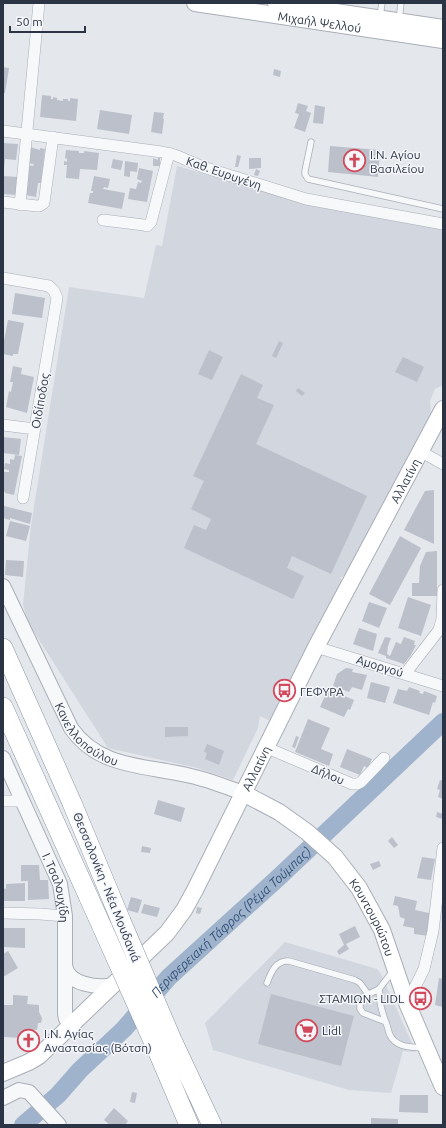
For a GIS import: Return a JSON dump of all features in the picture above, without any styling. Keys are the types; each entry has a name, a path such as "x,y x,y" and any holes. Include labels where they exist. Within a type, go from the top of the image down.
{"highway":[{"name":"Θεσσαλονίκη - Νέα Μουδανιά","path":"3,648 72,803 121,921 165,1046 189,1125"},
{"name":"Θεσσαλονίκη - Νέα Μουδανιά","path":"3,706 103,929 165,1046 212,1125"}],"main road":[{"name":"Μιχαήλ Ψελλού","path":"195,3 380,17"},
{"name":"Μιχαήλ Ψελλού","path":"276,3 380,17 398,27 443,40"},
{"name":"Μιχαήλ Ψελλού","path":"398,27 443,28"},
{"name":"Αλλατίνη","path":"3,1073 39,1056 167,933 184,910 316,647 443,409"},
{"name":"Κουντουριώτου","path":"243,794 280,812 307,832 335,857 359,888 382,930 407,1003 426,1048 442,1077"}],"street":[{"path":"20,205 39,3"},
{"name":"Καθ. Ευρυγένη","path":"3,131 168,153 203,167 306,199 443,224"},
{"path":"3,202 39,206 44,203 53,138"},
{"path":"103,220 147,226 151,222 168,153"},
{"name":"Οιδίποδος","path":"3,278 49,286 56,294 56,304 23,498"},
{"path":"3,425 35,429"},
{"path":"420,451 443,464"},
{"name":"Κανελλοπούλου","path":"3,586 70,728 86,746 100,755 116,761 192,776 243,794"},
{"path":"405,674 441,628 443,590"},
{"name":"Αμοργού","path":"316,647 443,686"},
{"name":"Δήλου","path":"266,747 352,784 361,782 384,758"},
{"name":"Ι. Τσαλουχίδη","path":"3,758 60,884 65,916 64,1014 71,1025"},
{"path":"3,802 23,801"},
{"path":"407,1003 424,969 433,931 443,848"},
{"path":"3,913 65,916"},
{"path":"65,963 69,974 79,982 99,987 113,985"},
{"path":"3,1098 19,1090 26,1090 60,1125"}],"lane":[{"path":"398,27 402,3"},
{"path":"311,142 305,171 308,179 443,209"},
{"path":"267,983 275,966 284,960 289,960 355,980 368,994"},
{"path":"386,1022 361,1011 360,1004 368,994 379,989 395,969"},
{"path":"379,989 380,1006 390,1036 394,1041 407,1047 426,1048"}],"shaded area":[{"path":"177,166 306,203 443,227 443,385 435,389 430,401 431,414 347,573 340,578 343,582 291,677 270,721 260,716 258,728 233,780 197,768 108,748 29,624 23,605 31,526 69,287 144,298 156,245 162,246"},
{"path":"285,942 377,969 381,974 416,1052 403,1051 391,1093 349,1090 213,1050 205,1023"}],"building":[{"path":"3,67 9,68 5,93 3,93"},
{"path":"274,69 281,71 280,77 273,75"},
{"path":"42,95 51,96 51,99 53,99 53,97 57,98 57,100 63,101 63,99 68,99 68,101 70,101 70,98 78,99 76,121 40,117"},
{"path":"298,103 308,106 306,111 311,113 305,132 294,128 299,114 295,113"},
{"path":"315,105 325,107 323,124 313,123"},
{"path":"100,110 132,115 129,134 97,129"},
{"path":"154,112 164,113 162,134 151,132"},
{"path":"3,143 18,144 16,160 5,159 4,168"},
{"name":"Ι.Ν. Αγίου Βασιλείου","path":"330,146 380,150 378,177 328,172"},
{"path":"30,147 40,150 40,148 45,149 41,183 38,183 36,197 21,194 27,165 33,166 34,164 27,163"},
{"path":"66,150 79,151 79,153 84,153 84,151 99,153 97,170 80,169 79,179 66,178 67,165 64,165 64,161 67,162 67,159 65,158"},
{"path":"237,155 241,156 238,167 235,167"},
{"path":"153,158 158,160 158,158 160,158 160,166 153,166"},
{"path":"249,158 261,158 261,168 249,169"},
{"path":"113,159 123,161 121,170 111,168"},
{"path":"125,161 138,163 137,172 130,171 130,177 124,176"},
{"path":"139,168 153,171 147,202 128,199 130,188 136,189 138,182 141,183 142,181 137,179"},
{"path":"256,169 260,171 258,176 254,175"},
{"path":"3,176 18,177 16,195 3,194"},
{"path":"94,176 110,179 108,188 104,187 103,189 125,193 122,209 88,203 90,193 93,193 93,191 91,191"},
{"path":"15,293 45,298 42,318 12,314"},
{"path":"8,320 24,323 18,354 13,354 13,356 3,354"},
{"path":"279,341 283,343 276,358 272,356"},
{"path":"209,350 223,357 212,380 198,374"},
{"path":"403,357 424,367 417,382 395,372"},
{"path":"13,366 22,368 21,374 34,377 27,413 6,407 9,391 11,392 13,382 10,382"},
{"path":"241,374 263,385 257,398 274,405 256,444 367,496 331,574 292,556 287,568 304,576 293,599 184,548 194,525 206,530 211,519 191,509 204,481 193,476"},
{"path":"298,388 305,393 302,396 296,391"},
{"path":"3,437 21,439 19,455 3,453"},
{"path":"15,455 22,456 14,495 3,491 3,475 4,472 9,472 9,470 4,469 5,463 10,464 10,459 14,460"},
{"path":"434,490 434,544 404,530 425,491"},
{"path":"4,506 32,513 30,524 10,518 10,520 3,518"},
{"path":"10,521 30,526 26,541 6,536"},
{"path":"400,536 421,548 390,605 369,594"},
{"path":"437,551 437,596 412,596 412,583 419,583 420,566 426,552"},
{"path":"6,560 24,561 23,577 5,575"},
{"path":"408,597 431,605 421,636 398,628"},
{"path":"369,602 387,608 379,628 362,621"},
{"path":"359,628 377,634 373,651 353,644"},
{"path":"385,637 391,638 387,654 390,656 396,642 401,644 404,637 415,641 414,645 416,645 404,664 386,658 386,656 378,653"},
{"path":"346,668 353,669 352,672 367,675 362,690 352,687 349,692 333,686 337,674"},
{"path":"371,682 390,687 385,703 367,698"},
{"path":"409,687 420,691 419,693 423,694 424,691 437,696 435,703 433,702 429,715 393,703 398,689 407,691"},
{"path":"328,689 354,700 350,710 348,709 344,717 320,707"},
{"path":"308,719 330,728 321,749 333,754 329,766 295,752"},
{"path":"165,727 188,727 188,736 165,737"},
{"path":"296,736 299,737 295,748 292,747"},
{"path":"207,744 224,751 219,765 205,759 207,753 204,752"},
{"path":"347,749 372,759 368,768 364,766 360,775 340,767"},
{"path":"440,780 443,781 443,799 438,797 440,790 437,789"},
{"path":"158,800 185,808 181,822 154,814"},
{"path":"437,812 443,814 443,819 436,817"},
{"path":"392,837 398,845 394,848 388,841"},
{"path":"142,846 151,848 150,853 141,852"},
{"path":"422,857 435,859 431,880 417,878"},
{"path":"379,861 381,866 373,870 370,864"},
{"path":"21,865 39,865 40,880 48,880 49,899 28,900 28,881 21,881"},
{"path":"25,883 25,901 3,901 3,888 6,889 6,884"},
{"path":"395,896 417,901 415,910 434,914 429,936 414,934 414,928 403,926 405,919 400,917 398,906 393,905"},
{"path":"131,897 142,900 138,913 127,910"},
{"path":"144,904 160,908 157,917 141,913"},
{"path":"197,907 202,908 200,914 196,913"},
{"path":"355,926 360,937 346,944 349,949 339,955 337,951 344,945 339,934"},
{"path":"3,928 25,928 25,948 3,947"},
{"path":"8,951 18,968 3,977 3,954"},
{"path":"439,978 443,979 443,1007 435,1005"},
{"name":"Lidl","path":"271,994 354,1016 341,1066 258,1044"},
{"path":"13,995 28,996 27,1004 39,1005 39,1012 42,1018 41,1023 38,1023 37,1030 25,1029 25,1038 3,1037 3,1005 13,1005"},
{"path":"132,1092 137,1093 135,1103 130,1102"},
{"path":"400,1095 428,1095 428,1113 399,1112"},
{"path":"114,1108 128,1121 125,1125 110,1125 104,1120"},
{"path":"371,1118 398,1119 398,1125 371,1125"}],"waterway":[{"name":"Περιφερειακή Τάφρος (Ρέμα Τούμπας)","path":"23,1125 58,1095 80,1070 124,1029 169,977 279,877 443,722"}],"place":[{"name":"Ι.Ν. Αγίου Βασιλείου","path":"354,161"},
{"name":"ΓΕΦΥΡΑ","path":"285,691"},
{"name":"ΣΤΑΜΙΩΝ - LIDL","path":"420,998"},
{"name":"Lidl","path":"306,1030"},
{"name":"Ι.Ν. Αγίας Αναστασίας (Βότση)","path":"29,1040"}]}
